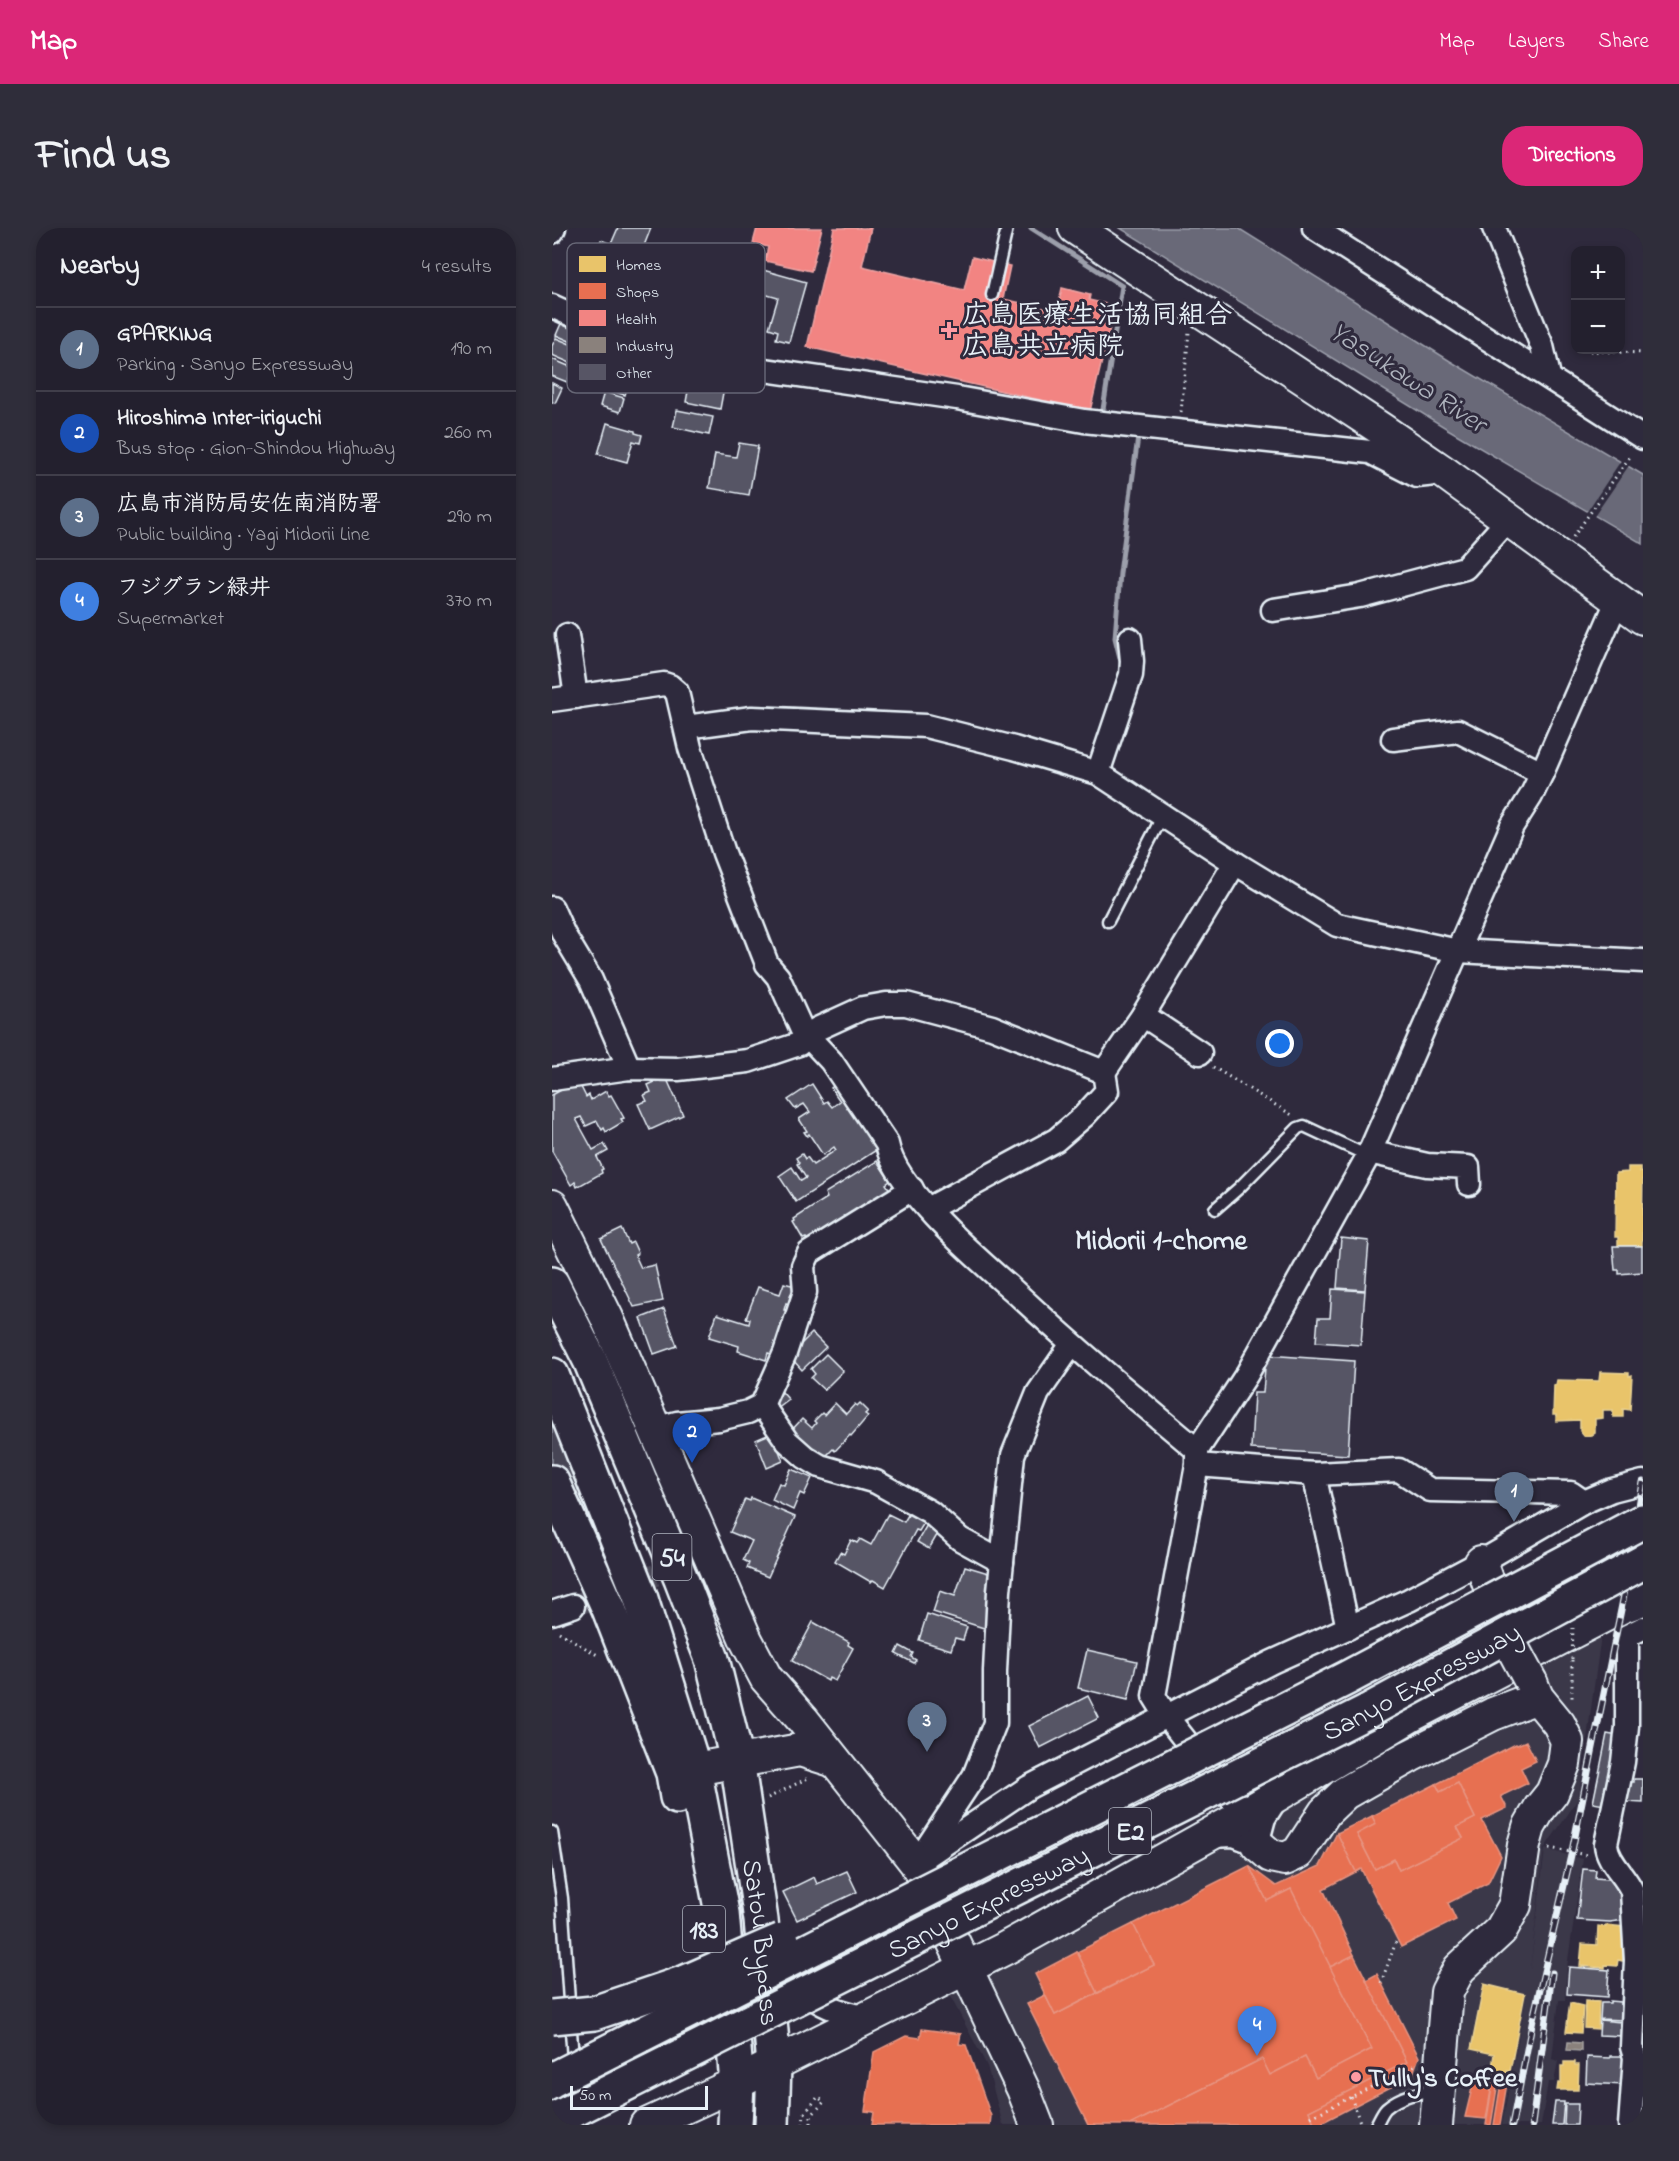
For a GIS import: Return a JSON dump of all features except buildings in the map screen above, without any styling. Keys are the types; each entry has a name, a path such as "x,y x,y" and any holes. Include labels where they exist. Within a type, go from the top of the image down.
{"highway":[{"path":"552,1263 590,1360"},
{"name":"54","path":"552,1284 590,1360 681,1579 712,1659 737,1760"},
{"name":"54","path":"552,1375 640,1596 683,1771"},
{"name":"183","path":"552,1482 683,1771 737,2084"},
{"name":"Sanyo Expressway","path":"552,2080 1347,1678 1643,1521"},
{"name":"Sanyo Expressway","path":"560,2122 612,2092 1366,1712 1643,1562"},
{"name":"Satou Bypass","path":"737,1760 761,1920 774,2065 772,2125"},
{"path":"552,2017 594,2013 686,1982 1092,1807"},
{"path":"735,2125 737,2084"}],"street":[{"path":"1074,228 1445,473 1643,618"},
{"path":"1314,228 1549,376 1639,440"},
{"path":"1494,228 1542,346 1549,376"},
{"path":"552,306 567,313"},
{"path":"765,370 957,398 1084,421 1370,452 1417,476 1445,473"},
{"path":"1273,610 1360,596 1465,568 1508,520"},
{"path":"1257,1844 1264,1818 1241,1813 1167,1718 1154,1696 1197,1457 1247,1374 1368,1154 1512,826 1532,796 1618,599"},
{"path":"567,635 576,697"},
{"path":"1098,773 1131,675 1130,639"},
{"path":"552,700 664,684 677,692 690,748 724,854 767,964 778,977 801,1030 844,1078 887,1144 889,1156 928,1209 957,1240 1197,1457 1314,1474 1399,1470 1430,1490 1571,1493 1584,1502"},
{"path":"686,727 752,718 926,726 1014,748 1098,773 1235,863 1337,925 1458,951 1643,961"},
{"path":"1393,739 1458,731 1542,774"},
{"path":"928,1209 1056,1140 1084,1116 1107,1091 1104,1072 1143,1015 1235,863"},
{"path":"552,908 564,935 591,980 629,1068"},
{"path":"552,1078 629,1068 678,1069 748,1061 799,1044 817,1029 863,1008 886,1004 906,1004 992,1027 1104,1072"},
{"path":"1143,1015 1200,1053"},
{"path":"1368,1154 1427,1165 1468,1167 1469,1185"},
{"path":"654,1429 719,1419 748,1412 762,1405 785,1353 805,1292 803,1266 809,1253 912,1189"},
{"path":"552,1206 607,1318 654,1429 700,1558 766,1678 824,1769"},
{"path":"916,1863 974,1776 995,1723 1002,1562 1013,1455 1038,1394 1072,1344"},
{"path":"762,1405 787,1441 806,1457 820,1466 876,1482 930,1512 960,1539 1002,1562"},
{"path":"1314,1474 1348,1628"},
{"path":"916,1863 1029,1787 1272,1662 1409,1600 1481,1562 1584,1502 1612,1490 1643,1482"},
{"path":"1436,2125 1447,1992 1459,1969 1501,1930 1515,1905 1529,1827 1552,1793 1564,1764 1567,1741 1559,1724 1534,1689 1509,1641 1481,1562"},
{"path":"646,2125 737,2084 1024,1938 1412,1715 1621,1607 1643,1599"},
{"path":"1630,2125 1635,2057 1632,2047 1636,1960 1632,1890 1628,1881 1606,1853 1606,1844 1623,1762 1635,1727 1627,1636 1643,1628"},
{"path":"1241,1813 1234,1835 1257,1844 1271,1856 1285,1859 1298,1853 1325,1812 1345,1793 1494,1714 1534,1689"},
{"path":"683,1771 800,1750 824,1769 916,1863 1023,2089 1037,2125"},
{"path":"761,1920 786,1970 810,1996 821,2005 842,2013 868,2018"}],"lane":[{"path":"992,295 1006,228"},
{"path":"1108,921 1164,815"},
{"path":"1215,1209 1298,1128 1305,1126 1368,1154"},
{"path":"552,1832 562,1898 560,2122"},
{"path":"1377,2125 1385,2108 1423,2091 1439,2092"}],"path":[{"path":"1179,432 1189,328"},
{"path":"1625,352 1643,353"},
{"path":"1572,539 1639,440"},
{"path":"1200,1053 1202,1061 1299,1119"},
{"path":"1572,1706 1573,1620"},
{"path":"552,1628 598,1656"},
{"path":"762,1801 824,1769"},
{"path":"1538,1847 1572,1851 1589,1856 1606,1853"},
{"path":"1381,1983 1397,1939"},
{"path":"1311,2117 1441,2053"},
{"path":"803,2125 804,2114 818,2097 824,2102 811,2116 811,2125"},
{"path":"1351,2097 1361,2125"}],"shaded area":[{"path":"552,1421 637,1635 632,1638 552,1464"},
{"path":"1605,1605 1579,1798 1544,1849 1530,1971 1545,1849 1583,1859 1567,1967 1565,2000 1559,2000 1552,2059 1558,2061 1554,2082 1548,2082 1541,2125 1502,2125 1527,1994 1501,2125 1003,2125 987,2066 938,1973"}],"water":[{"name":"Yasukawa River","path":"1120,228 1238,228 1450,361 1643,475 1643,544 1446,428"}],"pier":[{"path":"1622,459 1630,464 1593,518 1586,513"}],"waterway":[{"path":"1031,228 1122,286 1102,416"},
{"path":"1122,666 1115,638 1120,573 1138,437 1134,435"}],"tunnel":[{"path":"573,1606 690,1562"}],"railway":[{"path":"1512,2125 1533,2019 1572,1851 1625,1590 1643,1482"},
{"path":"1532,2125 1552,1973"}],"place":[{"name":"広島医療生活協同組合 広島共立病院","path":"949,330"},
{"name":"Hiroshima Inter-iriguchi","path":"692,1463"},
{"name":"GPARKING","path":"1514,1522"},
{"name":"広島市消防局安佐南消防署","path":"927,1752"},
{"name":"フジグラン緑井","path":"1257,2056"},
{"name":"Tully's Coffee","path":"1356,2077"}],"district":[{"name":"Midorii 1-chome","path":"1161,1239"}]}
